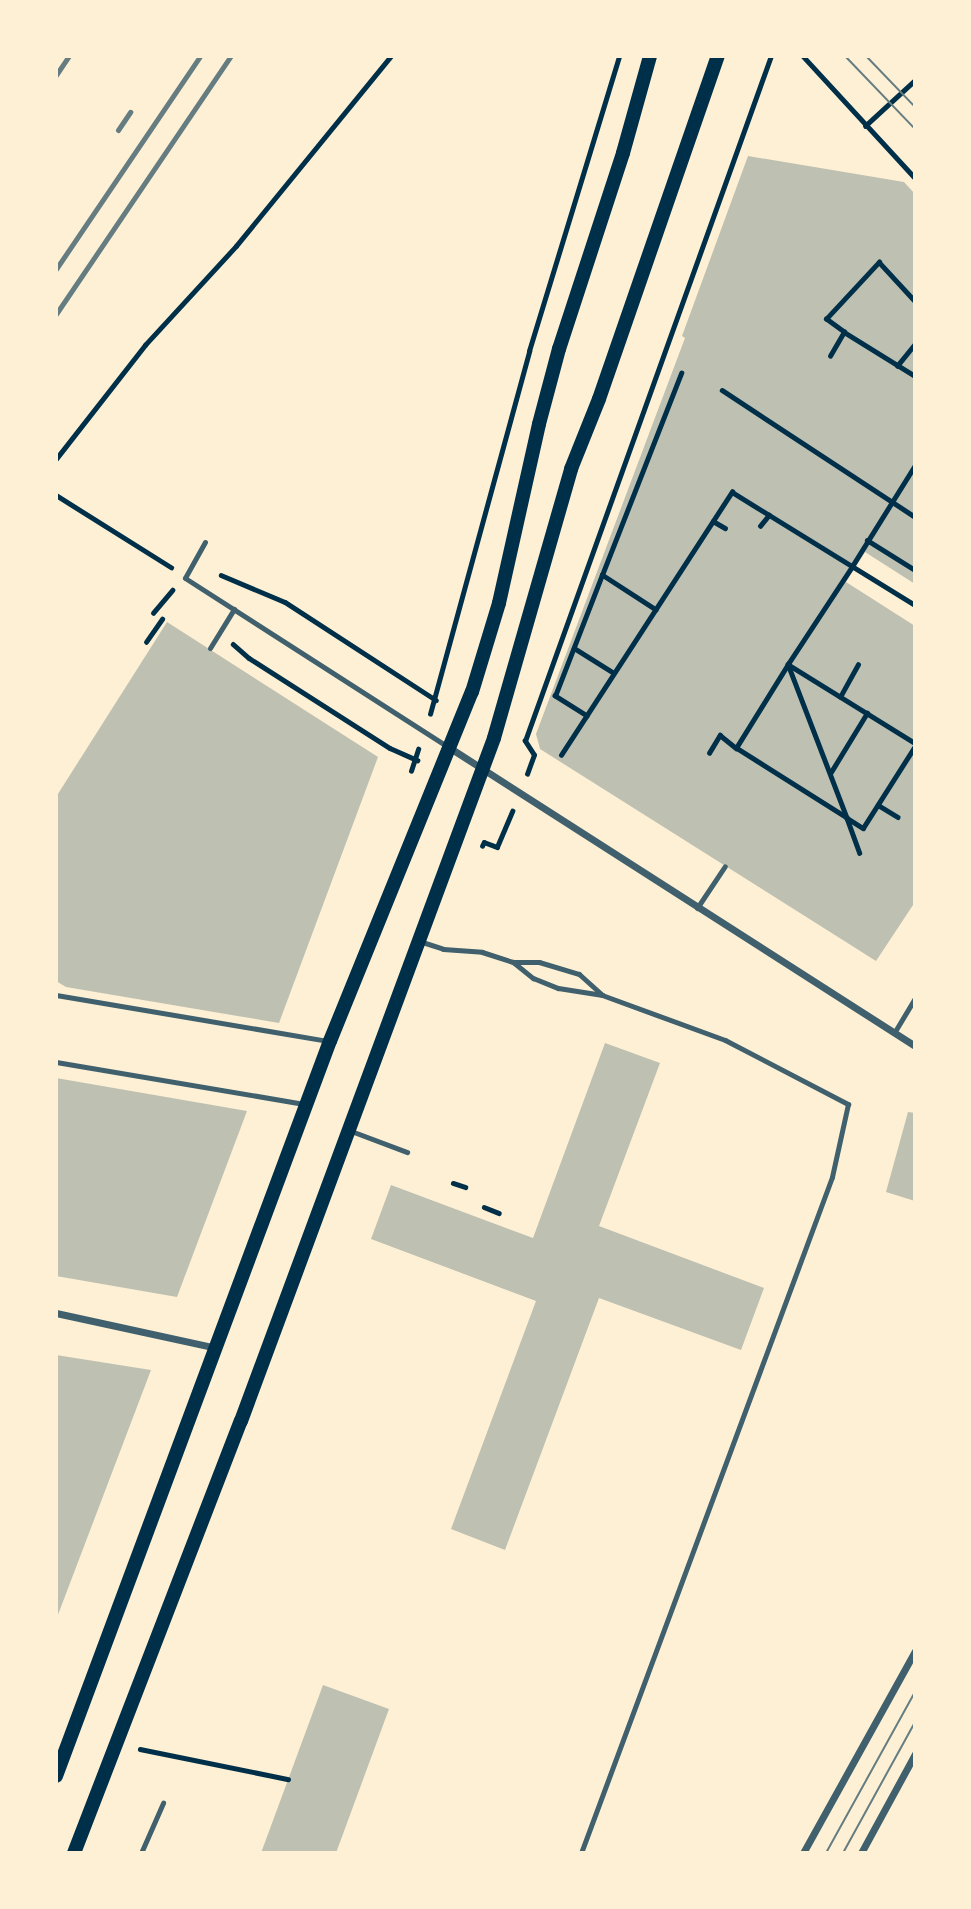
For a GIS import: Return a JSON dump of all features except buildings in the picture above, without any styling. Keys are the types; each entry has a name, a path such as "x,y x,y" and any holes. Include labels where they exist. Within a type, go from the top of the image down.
{"main road":[{"path":"56,1776 330,1041 472,692 499,603 539,424 559,349 623,153 650,56"},
{"path":"74,1853 242,1422 482,770 512,681 571,469 599,399 718,56"}],"street":[{"path":"450,748 915,1046"},
{"path":"56,1313 217,1348"},
{"path":"803,1853 915,1651"},
{"path":"860,1853 915,1755"}],"lane":[{"path":"205,542 186,578 450,748"},
{"path":"210,648 234,609"},
{"path":"698,908 725,866"},
{"path":"419,941 443,949 482,952 513,962 539,962 579,974 603,995"},
{"path":"513,962 533,978 558,988 603,995 724,1040 848,1104 832,1177 581,1853"},
{"path":"56,995 330,1041"},
{"path":"894,1033 915,998"},
{"path":"56,1062 308,1104"},
{"path":"349,1130 407,1152"},
{"path":"142,1853 163,1803"}],"path":[{"path":"56,459 145,345 236,246 391,56"},
{"path":"406,784 435,699 529,351 619,56"},
{"path":"803,56 915,178"},
{"path":"866,126 915,80"},
{"path":"915,301 879,262 826,319 915,376"},
{"path":"830,355 844,332"},
{"path":"897,366 915,344"},
{"path":"587,716 555,696 681,373"},
{"path":"722,390 915,517"},
{"path":"736,748 915,465"},
{"path":"561,755 732,492 851,568 915,605"},
{"path":"56,495 169,566"},
{"path":"760,526 769,515"},
{"path":"713,521 725,528"},
{"path":"867,540 915,570"},
{"path":"602,575 656,610"},
{"path":"153,613 164,596 186,578"},
{"path":"285,601 435,699"},
{"path":"146,642 162,619"},
{"path":"574,648 614,673"},
{"path":"249,658 390,748"},
{"path":"709,753 720,735 736,748 863,828 915,745 788,664"},
{"path":"788,664 860,853"},
{"path":"840,697 858,665"},
{"path":"831,772 867,713"},
{"path":"878,805 898,817"},
{"path":"453,1182 465,1187"},
{"path":"484,1207 499,1213"},
{"path":"136,1748 288,1779"}],"tram line":[{"path":"845,56 915,129"},
{"path":"866,56 915,107"},
{"path":"826,1853 915,1692"},
{"path":"843,1853 915,1722"}],"railway":[{"path":"56,75 69,56"},
{"path":"56,269 200,56"},
{"path":"56,314 231,56"},
{"path":"118,130 130,112"}]}
